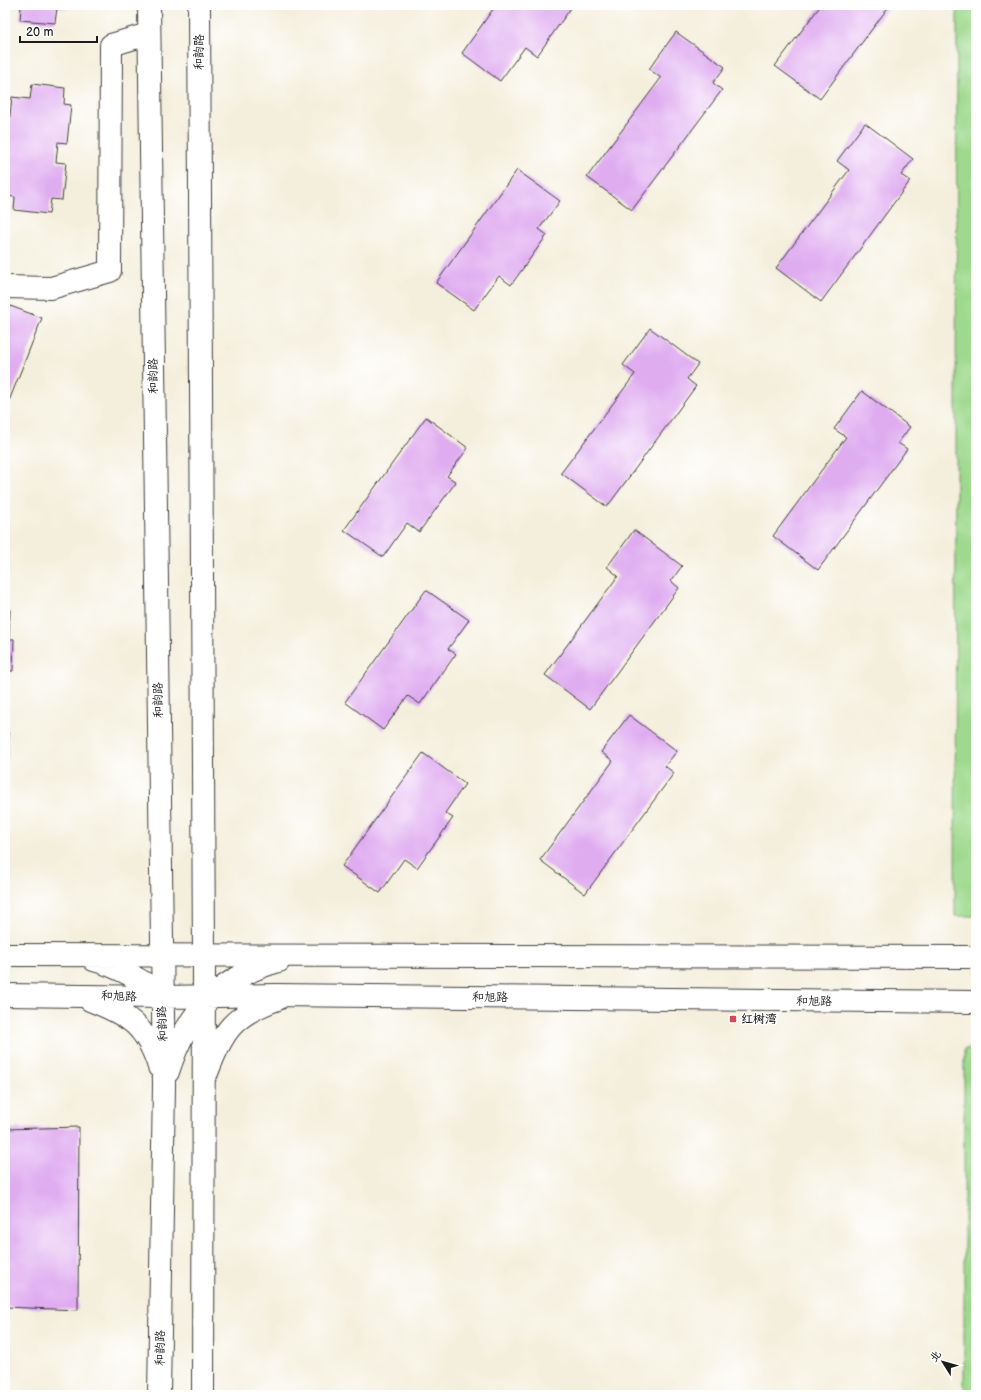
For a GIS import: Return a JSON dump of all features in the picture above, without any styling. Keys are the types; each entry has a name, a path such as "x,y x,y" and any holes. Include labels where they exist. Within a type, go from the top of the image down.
{"main road":[{"name":"和韵路","path":"149,5 148,34 164,1085 159,1395"},
{"name":"和韵路","path":"199,5 204,954 206,999 203,1084 203,1395"},
{"path":"5,287 51,288 110,271 111,45 148,34"},
{"path":"5,955 204,954 976,957"},
{"path":"73,955 99,961 115,968 142,983 162,997 184,1032 203,1084"},
{"path":"164,1085 184,1032 206,999 246,972 280,960 305,955"},
{"name":"和旭路","path":"5,995 78,995 206,999 290,995 976,1002"},
{"path":"78,995 128,1017 141,1029 156,1056 164,1085"},
{"path":"203,1084 225,1032 237,1019 265,1004 290,995"}],"green space":[{"path":"957,5 976,5 976,916 955,916"},
{"path":"976,1048 976,1395 964,1395 964,1049"}],"building":[{"path":"15,5 68,5 68,9 57,8 55,23 20,20 21,7"},
{"path":"496,5 573,5 537,56 525,47 500,81 462,53"},
{"path":"821,5 890,5 820,99 775,66"},
{"path":"676,32 725,67 713,83 722,90 632,210 587,177 661,78 649,69"},
{"path":"32,84 65,88 64,104 71,105 67,143 58,142 56,162 66,163 62,200 51,199 49,214 14,210 15,197 5,196 5,159 12,97 30,99"},
{"path":"865,123 913,159 901,175 910,181 821,302 776,268 849,170 837,161"},
{"path":"517,170 560,201 539,229 547,235 511,285 499,276 474,310 436,283"},
{"path":"5,304 42,318 5,411"},
{"path":"650,328 698,364 687,379 696,386 607,507 561,473 635,374 623,365"},
{"path":"862,391 910,427 898,443 907,449 818,570 773,536 846,437 834,429"},
{"path":"426,417 468,448 447,476 456,482 419,532 407,523 383,557 344,530"},
{"path":"634,530 682,566 671,581 679,588 590,709 545,675 618,576 607,567"},
{"path":"426,590 469,620 448,649 456,654 420,704 408,696 383,730 345,702"},
{"path":"5,609 10,610 9,639 14,639 13,671 5,671"},
{"path":"629,715 677,751 665,766 674,773 585,894 540,860 613,761 601,752"},
{"path":"5,731 8,732 8,757 5,757"},
{"path":"423,753 465,784 445,813 453,818 417,868 404,859 380,893 342,866"},
{"path":"79,1127 78,1310 5,1307 5,1129"}],"place":[{"name":"红树湾","path":"733,1019"}]}
